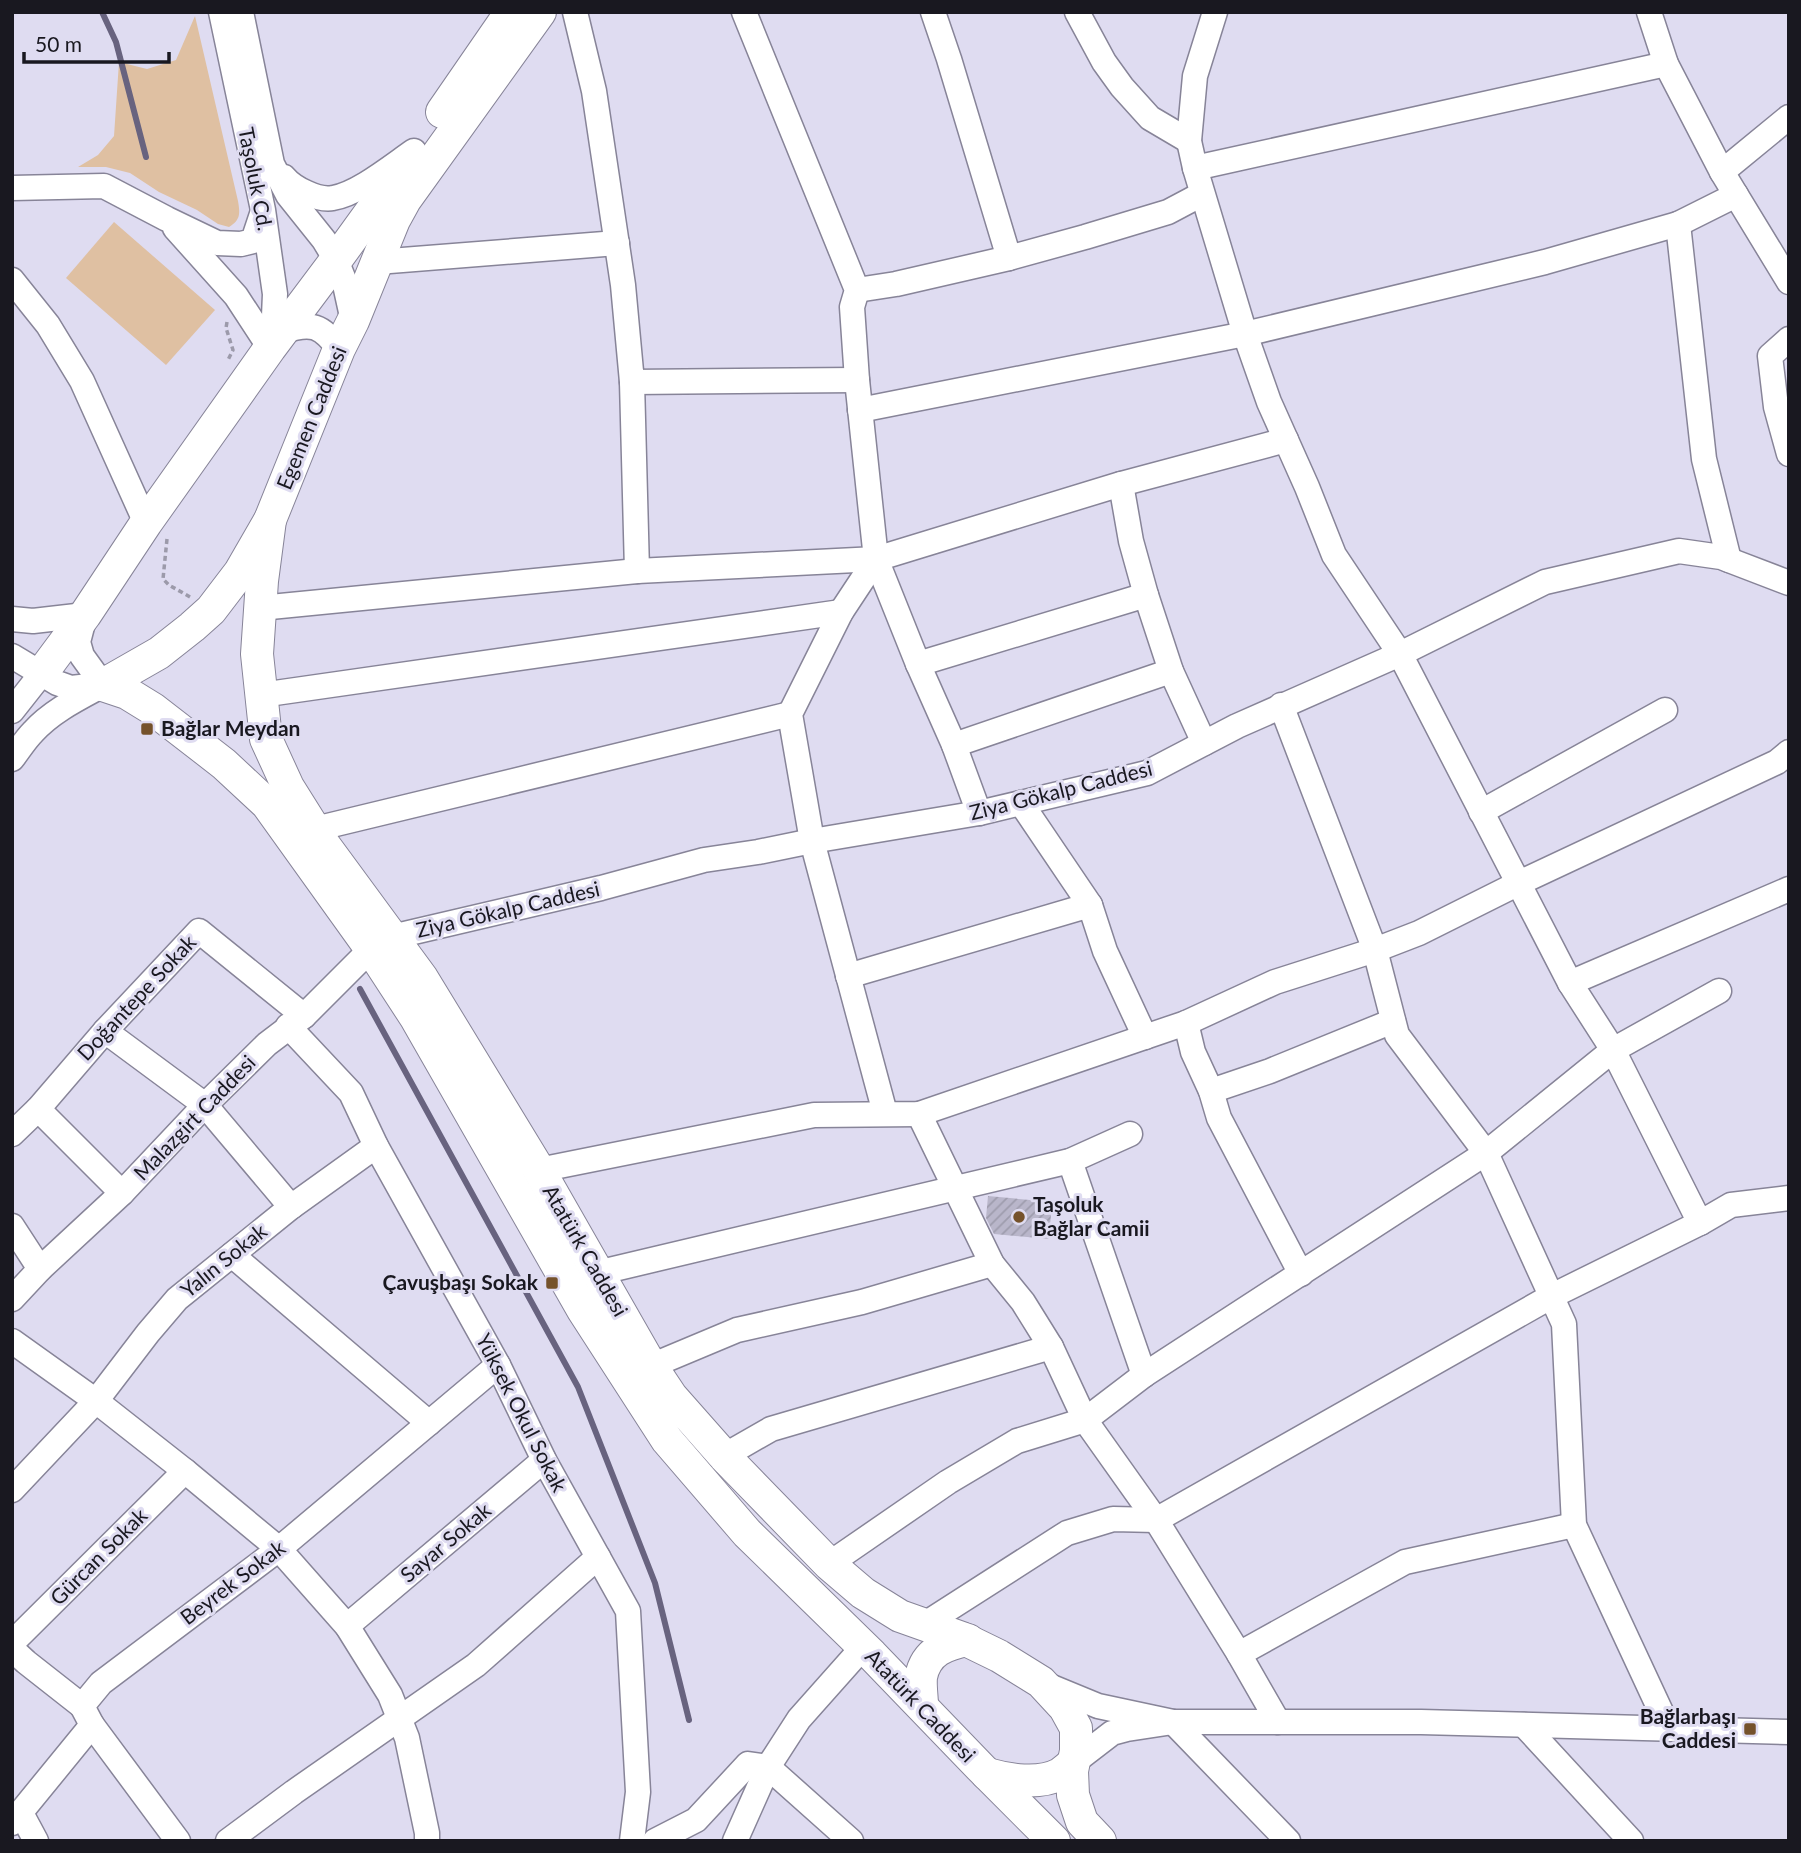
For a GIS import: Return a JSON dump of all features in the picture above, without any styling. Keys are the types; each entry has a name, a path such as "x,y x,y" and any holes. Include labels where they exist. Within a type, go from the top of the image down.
{"main road":[{"path":"42,673 85,615 156,530 277,339 511,12"},
{"name":"Egemen Caddesi","path":"103,685 159,653 192,628 212,610 240,572 270,520 394,220 405,200 540,12"},
{"name":"Atatürk Caddesi","path":"270,520 257,654 266,739 288,787 382,943 416,1018 583,1310 667,1440 747,1533 1055,1841"},
{"name":"Atatürk Caddesi","path":"103,685 127,693 153,709 224,764 267,804 382,943 422,978 539,1170 651,1366 671,1396 724,1456 829,1564 873,1599 900,1616 968,1640 999,1656 1041,1682 1065,1708 1076,1728 1073,1795 1082,1822 1100,1841"},
{"path":"922,1706 921,1677 927,1662 947,1644 968,1640"},
{"path":"986,1774 1003,1778 1046,1779 1060,1774 1073,1763"}],"street":[{"name":"Taşoluk Cd.","path":"221,12 263,209 275,294 277,339"},
{"name":"Taşoluk Cd.","path":"242,12 272,163 288,195 324,240 336,260 344,280 353,321"},
{"path":"575,12 594,91 617,243 632,382 637,571"},
{"path":"744,12 857,290 852,307 857,380 876,559 954,745 979,813"},
{"path":"933,12 1009,258"},
{"path":"1077,12 1104,62 1122,88 1150,118 1189,141"},
{"path":"1215,12 1195,76 1189,141 1202,194 1269,402 1334,555 1400,654 1570,983 1613,1050 1700,1223"},
{"path":"1649,12 1666,64 1722,172 1789,282"},
{"path":"1195,168 1666,64"},
{"path":"1722,172 1789,117"},
{"path":"272,163 288,182 308,194 331,199 358,188 414,151"},
{"path":"12,188 104,186 217,243 241,244 253,241 263,209"},
{"path":"857,290 896,284 1009,258 1168,212 1202,194"},
{"path":"860,410 1245,334 1545,261 1678,224 1736,195"},
{"path":"167,219 277,339 300,326 317,327 326,332 339,349"},
{"path":"1678,224 1704,459 1729,560"},
{"path":"377,262 617,243"},
{"path":"12,280 48,325 82,381 156,530"},
{"path":"1789,339 1770,356 1776,407 1789,454"},
{"path":"632,382 857,380"},
{"path":"260,608 637,571 876,559 1121,484 1286,440"},
{"path":"1121,484 1131,541 1146,595 1171,671 1205,743"},
{"name":"Ziya Gökalp Caddesi","path":"382,943 705,860 979,813 1147,773 1281,705 1400,654 1545,582 1679,551 1721,557 1789,583"},
{"path":"876,559 841,611 790,714 812,841 885,1113"},
{"path":"918,664 1146,595"},
{"path":"261,695 841,611"},
{"path":"12,619 33,621 85,615 78,642 82,656 103,685"},
{"path":"12,656 57,683 71,688 103,685"},
{"path":"954,745 1171,671"},
{"path":"13,707 42,673"},
{"name":"Egemen Caddesi","path":"12,759 33,731 45,721 103,685"},
{"path":"1281,705 1375,950 1397,1035 1486,1153 1564,1324 1574,1525 1669,1729"},
{"path":"1481,812 1665,710"},
{"path":"315,829 790,714"},
{"path":"539,1170 814,1115 919,1114 1186,1023 1275,982 1419,933 1776,762 1789,752"},
{"path":"1021,803 1090,905 1105,951 1145,1037"},
{"path":"1570,983 1789,889"},
{"path":"848,976 1090,905"},
{"name":"Doğantepe Sokak","path":"12,1134 38,1109 105,1031 199,931 296,1021"},
{"name":"Malazgirt Caddesi","path":"12,1299 40,1269 122,1193 267,1044 382,943"},
{"path":"829,1564 948,1482 1017,1441 1085,1420 1144,1375 1486,1153 1613,1050 1720,991"},
{"name":"Yüksek Okul Sokak","path":"296,1021 351,1093 376,1146 498,1365 544,1460 628,1611 638,1792 632,1841"},
{"path":"1211,1091 1270,1071 1393,1021"},
{"path":"1186,1023 1193,1052 1211,1091 1219,1118 1301,1274"},
{"path":"105,1031 205,1105 291,1207"},
{"path":"38,1109 122,1193"},
{"path":"919,1114 992,1264 1023,1302 1051,1347 1085,1420 1156,1520 1278,1722"},
{"path":"597,1273 1070,1161 1130,1135"},
{"name":"Yalın Sokak","path":"12,1490 96,1401 148,1332 177,1299 291,1207 376,1146"},
{"path":"1070,1161 1144,1375"},
{"path":"925,1625 1067,1533 1113,1519 1156,1520 1552,1296 1731,1205 1789,1198"},
{"path":"12,1226 40,1269"},
{"path":"232,1255 429,1423"},
{"path":"651,1366 737,1330 862,1302 992,1264"},
{"path":"12,1340 96,1401 279,1549 347,1626 390,1695 400,1719 407,1738 427,1841"},
{"path":"724,1456 771,1429 1051,1347"},
{"name":"Beyrek Sokak","path":"17,1818 87,1716 101,1683 279,1549 498,1365"},
{"name":"Sayar Sokak","path":"347,1626 544,1460"},
{"name":"Gürcan Sokak","path":"16,1655 185,1471"},
{"path":"1239,1654 1405,1562 1574,1525"},
{"path":"228,1841 476,1665 598,1557"},
{"path":"735,1841 768,1767 799,1719 863,1647"},
{"path":"16,1655 87,1716 178,1841"},
{"path":"1041,1682 1098,1706 1173,1722 1288,1841"},
{"path":"1073,1763 1112,1733 1173,1722 1421,1722 1789,1732"},
{"path":"1524,1725 1626,1839"},
{"path":"655,1841 696,1820 748,1764 768,1767 851,1841"},
{"path":"17,1818 36,1841"}],"path":[{"path":"223,367 233,350 226,328 227,319"},
{"path":"156,530 163,579 190,597"}],"shaded area":[{"path":"195,16 238,201 239,216 229,227 218,224 197,210 159,192 130,173 106,167 78,167 98,155 114,136 119,62 147,69 176,60"},
{"path":"114,222 215,310 166,365 66,278"}],"building":[{"name":"Taşoluk Bağlar Camii","path":"988,1196 1052,1202 1049,1239 994,1234 986,1218"}],"waterway":[{"path":"102,12 116,42 146,157"},
{"path":"360,989 578,1387 655,1583 689,1720"}],"place":[{"name":"Bağlar Meydan","path":"147,729"},
{"name":"Taşoluk Bağlar Camii","path":"1019,1217"},
{"name":"Çavuşbaşı Sokak","path":"552,1283"},
{"name":"Bağlarbaşı Caddesi","path":"1750,1729"}]}
